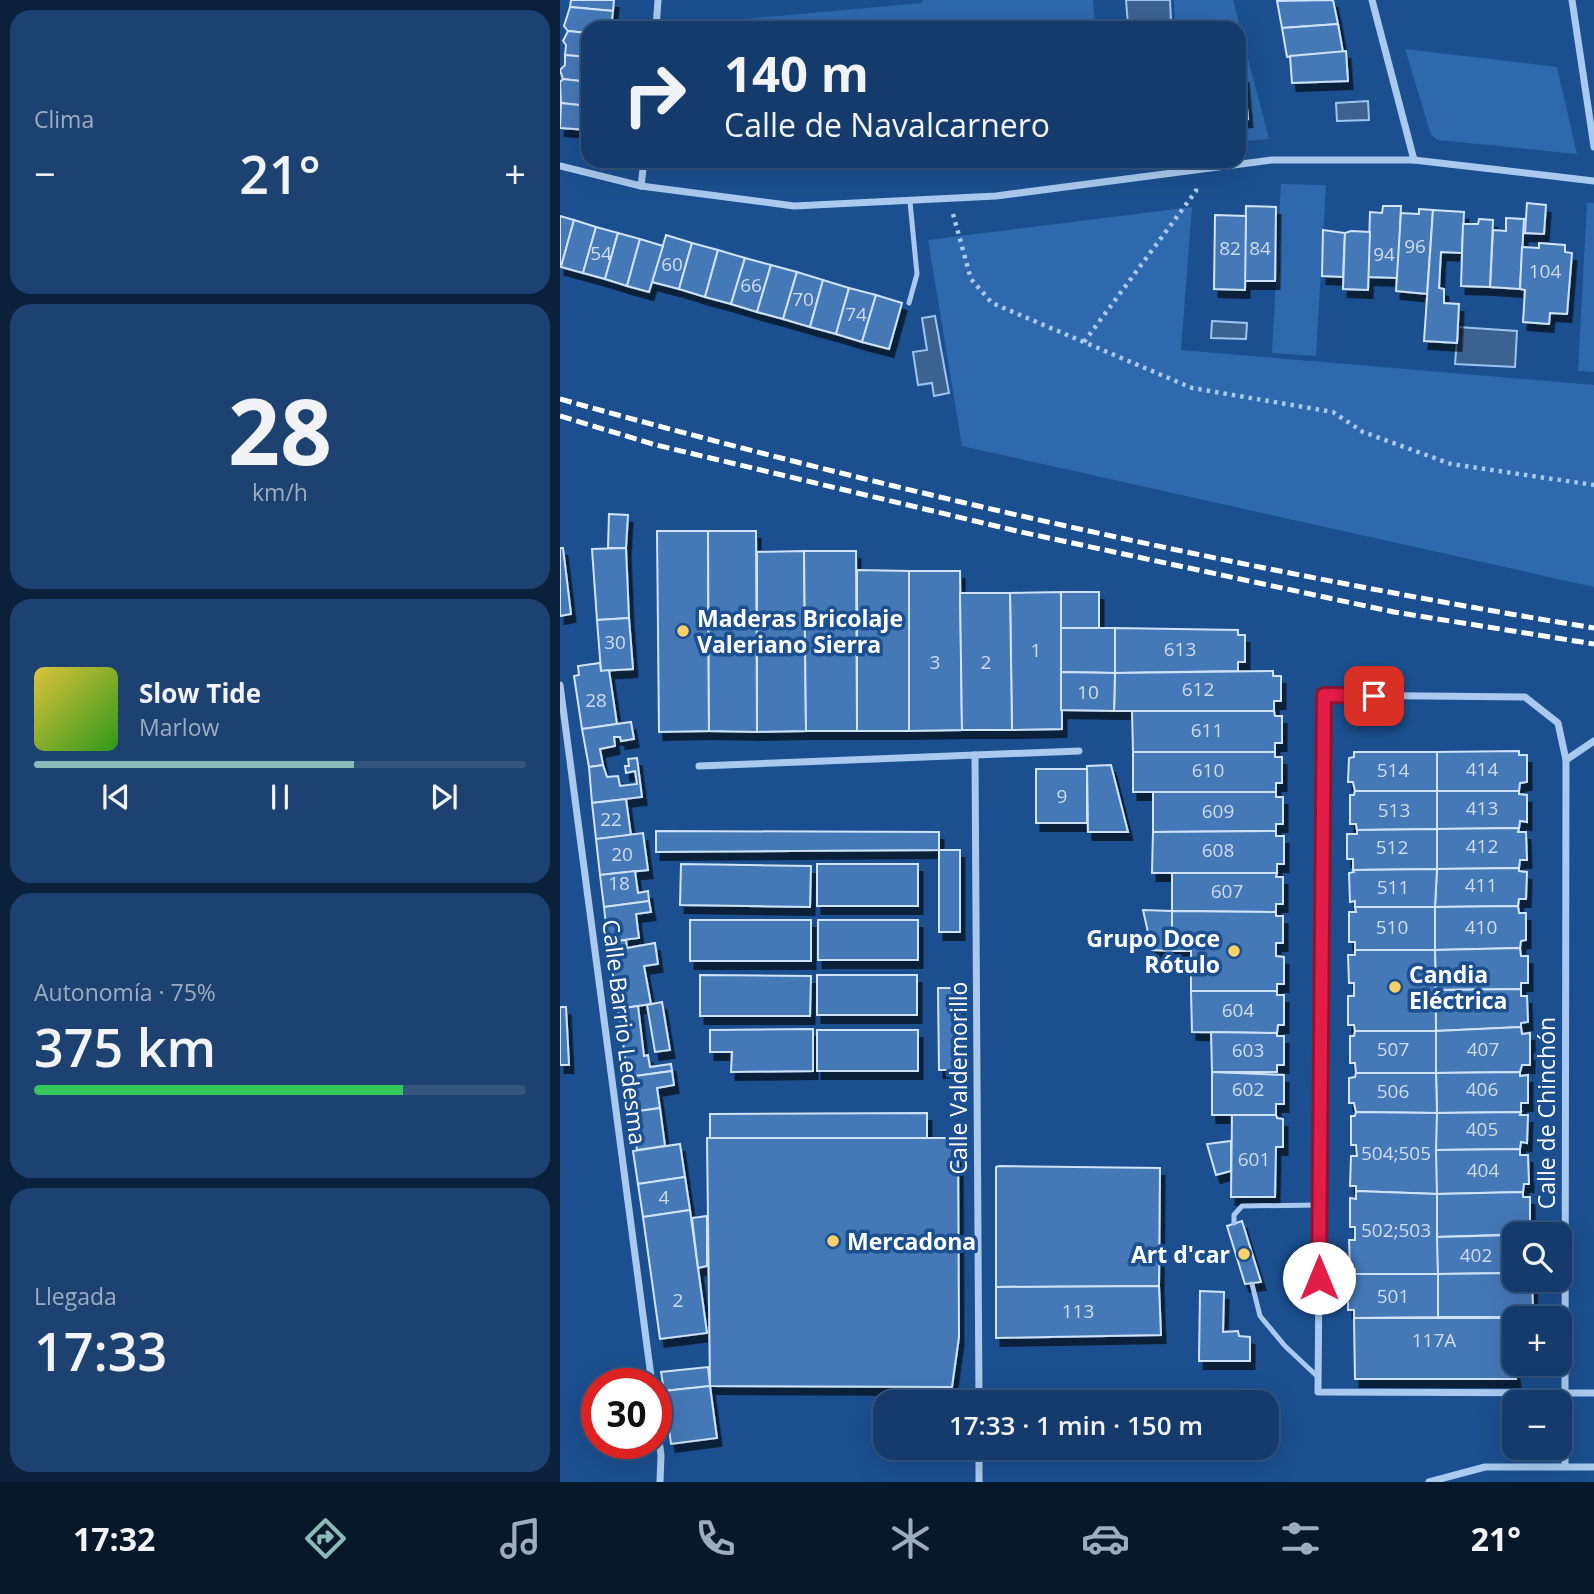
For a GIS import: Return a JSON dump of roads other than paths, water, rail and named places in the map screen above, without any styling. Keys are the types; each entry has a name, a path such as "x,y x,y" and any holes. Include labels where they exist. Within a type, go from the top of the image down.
{"street":[{"path":"656,21 658,0"},
{"path":"1372,0 1414,160"},
{"path":"1572,0 1594,147"},
{"path":"1246,162 1272,160 1414,160 1594,181"},
{"path":"560,166 641,186 794,206 996,197 1192,168"},
{"path":"641,186 642,168"},
{"name":"Calle Barrio Ledesma","path":"560,685 650,1368"},
{"name":"Calle de Chinchón","path":"1319,1205 1324,695 1525,697 1558,723 1566,760 1565,1390"},
{"path":"1566,760 1594,741"},
{"path":"699,766 1079,751"},
{"name":"Calle Valdemorillo","path":"975,755 979,1390"},
{"path":"1319,1205 1318,1392 1502,1393"},
{"path":"1572,1393 1594,1393"},
{"path":"660,1482 661,1459"},
{"path":"979,1460 979,1482"},
{"name":"Calle de Chinchón","path":"1565,1460 1565,1466"},
{"path":"1429,1482 1485,1467 1594,1466"}],"lane":[{"path":"909,303 917,274 910,202"},
{"path":"1234,1223 1234,1214 1242,1206 1319,1205"},
{"path":"1252,1284 1260,1316 1285,1346 1318,1377"}],"railway":[{"path":"560,399 816,467 1074,528 1333,582 1594,628"},
{"path":"560,416 656,445 1021,532 1394,612 1594,644"}],"place":[{"name":"Maderas Bricolaje Valeriano Sierra","path":"683,631"},
{"name":"Grupo Doce Rótulo","path":"1234,951"},
{"name":"Candia Eléctrica","path":"1395,987"},
{"name":"Mercadona","path":"833,1241"},
{"name":"Art d'car","path":"1244,1254"}]}
